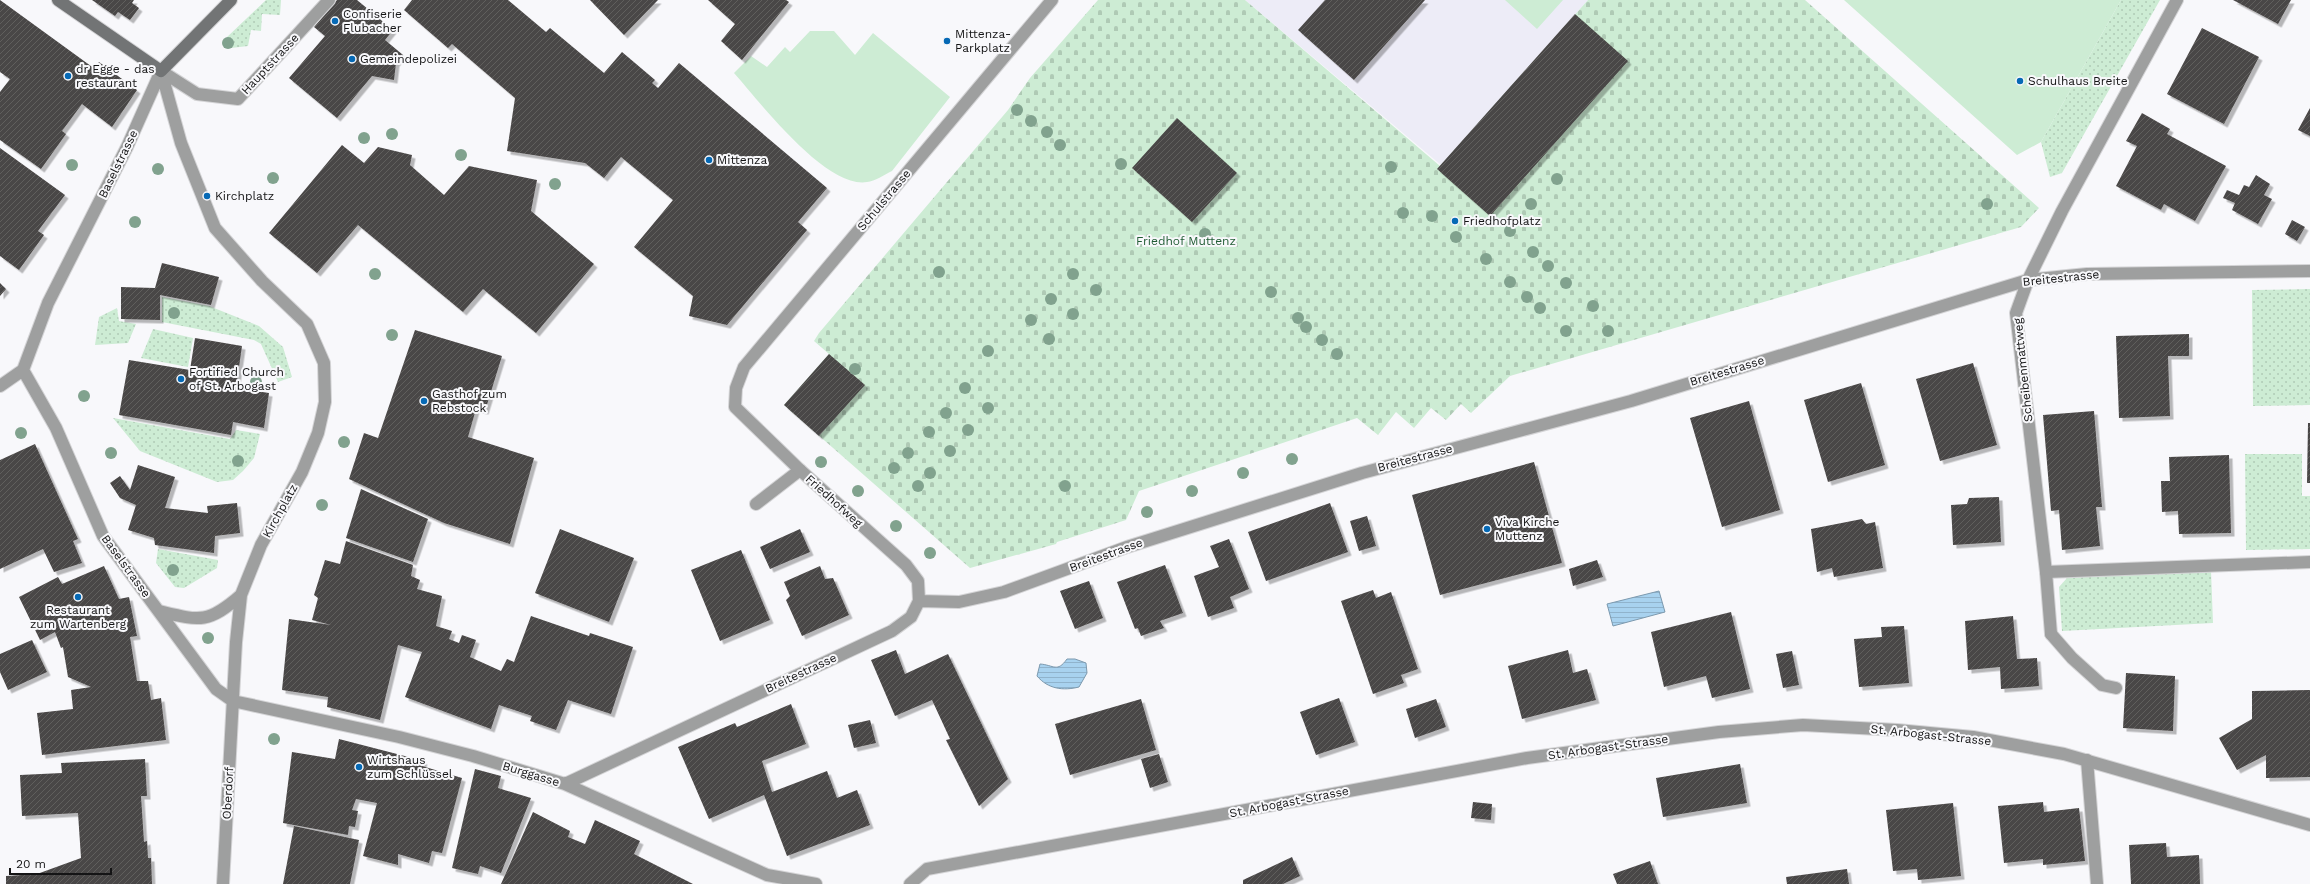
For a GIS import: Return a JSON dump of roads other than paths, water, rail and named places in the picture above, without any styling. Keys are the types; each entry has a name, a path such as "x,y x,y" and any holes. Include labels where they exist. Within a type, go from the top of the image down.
{"street":[{"path":"58,0 161,71 231,0"},
{"name":"Hauptstrasse","path":"161,71 197,94 238,99 329,0"},
{"name":"Schulstrasse","path":"735,407 736,388 744,367 1052,0"},
{"name":"Scheibenmattweg","path":"2116,688 2102,685 2072,658 2051,634 2046,572 2016,313 2028,280 2062,211 2177,0"},
{"name":"Baselstrasse","path":"161,71 127,147 48,303 23,370 56,428 103,536 216,689 233,701"},
{"name":"Kirchplatz","path":"161,71 180,143 215,228 262,280 307,324 324,362 325,402 318,433 302,472 261,544 241,595 233,701"},
{"name":"Breitestrasse","path":"565,784 892,631 911,617 919,601 959,602 1004,592 1127,547 1362,473 1631,401 2028,280 2087,274 2310,271"},
{"path":"0,386 23,370"},
{"name":"Friedhofweg","path":"735,407 800,470 906,565 918,581 919,601"},
{"path":"756,504 800,470"},
{"path":"2046,572 2310,562"},
{"name":"Kirchplatz","path":"158,612 201,619 222,612 241,595"},
{"name":"Burggasse","path":"233,701 399,737 472,756 565,784 766,880 816,884"},
{"name":"Oberdorf","path":"223,884 233,701"},
{"name":"St. Arbogast-Strasse","path":"910,884 927,869 1512,760 1719,732 1802,726 1897,730 1973,737 2064,754 2310,825"},
{"path":"2087,760 2097,884"}],"water":[{"path":"1659,591 1665,612 1613,626 1607,604"},
{"path":"1067,659 1075,659 1086,663 1087,673 1079,687 1067,689 1056,688 1046,684 1037,676 1040,664 1058,667 1061,666"}],"place":[{"name":"Confiserie Flubacher","path":"335,21"},
{"name":"Mittenza- Parkplatz","path":"947,41"},
{"name":"Gemeindepolizei","path":"352,59"},
{"name":"dr Egge - das restaurant","path":"68,76"},
{"name":"Schulhaus Breite","path":"2020,81"},
{"name":"Mittenza","path":"709,160"},
{"name":"Kirchplatz","path":"207,196"},
{"name":"Friedhofplatz","path":"1455,221"},
{"name":"Fortified Church of St. Arbogast","path":"181,379"},
{"name":"Gasthof zum Rebstock","path":"424,401"},
{"name":"Viva Kirche Muttenz","path":"1487,529"},
{"name":"Restaurant zum Wartenberg","path":"78,597"},
{"name":"Wirtshaus zum Schlüssel","path":"359,767"}],"park label":[{"name":"Friedhof Muttenz","path":"1186,241"}]}
